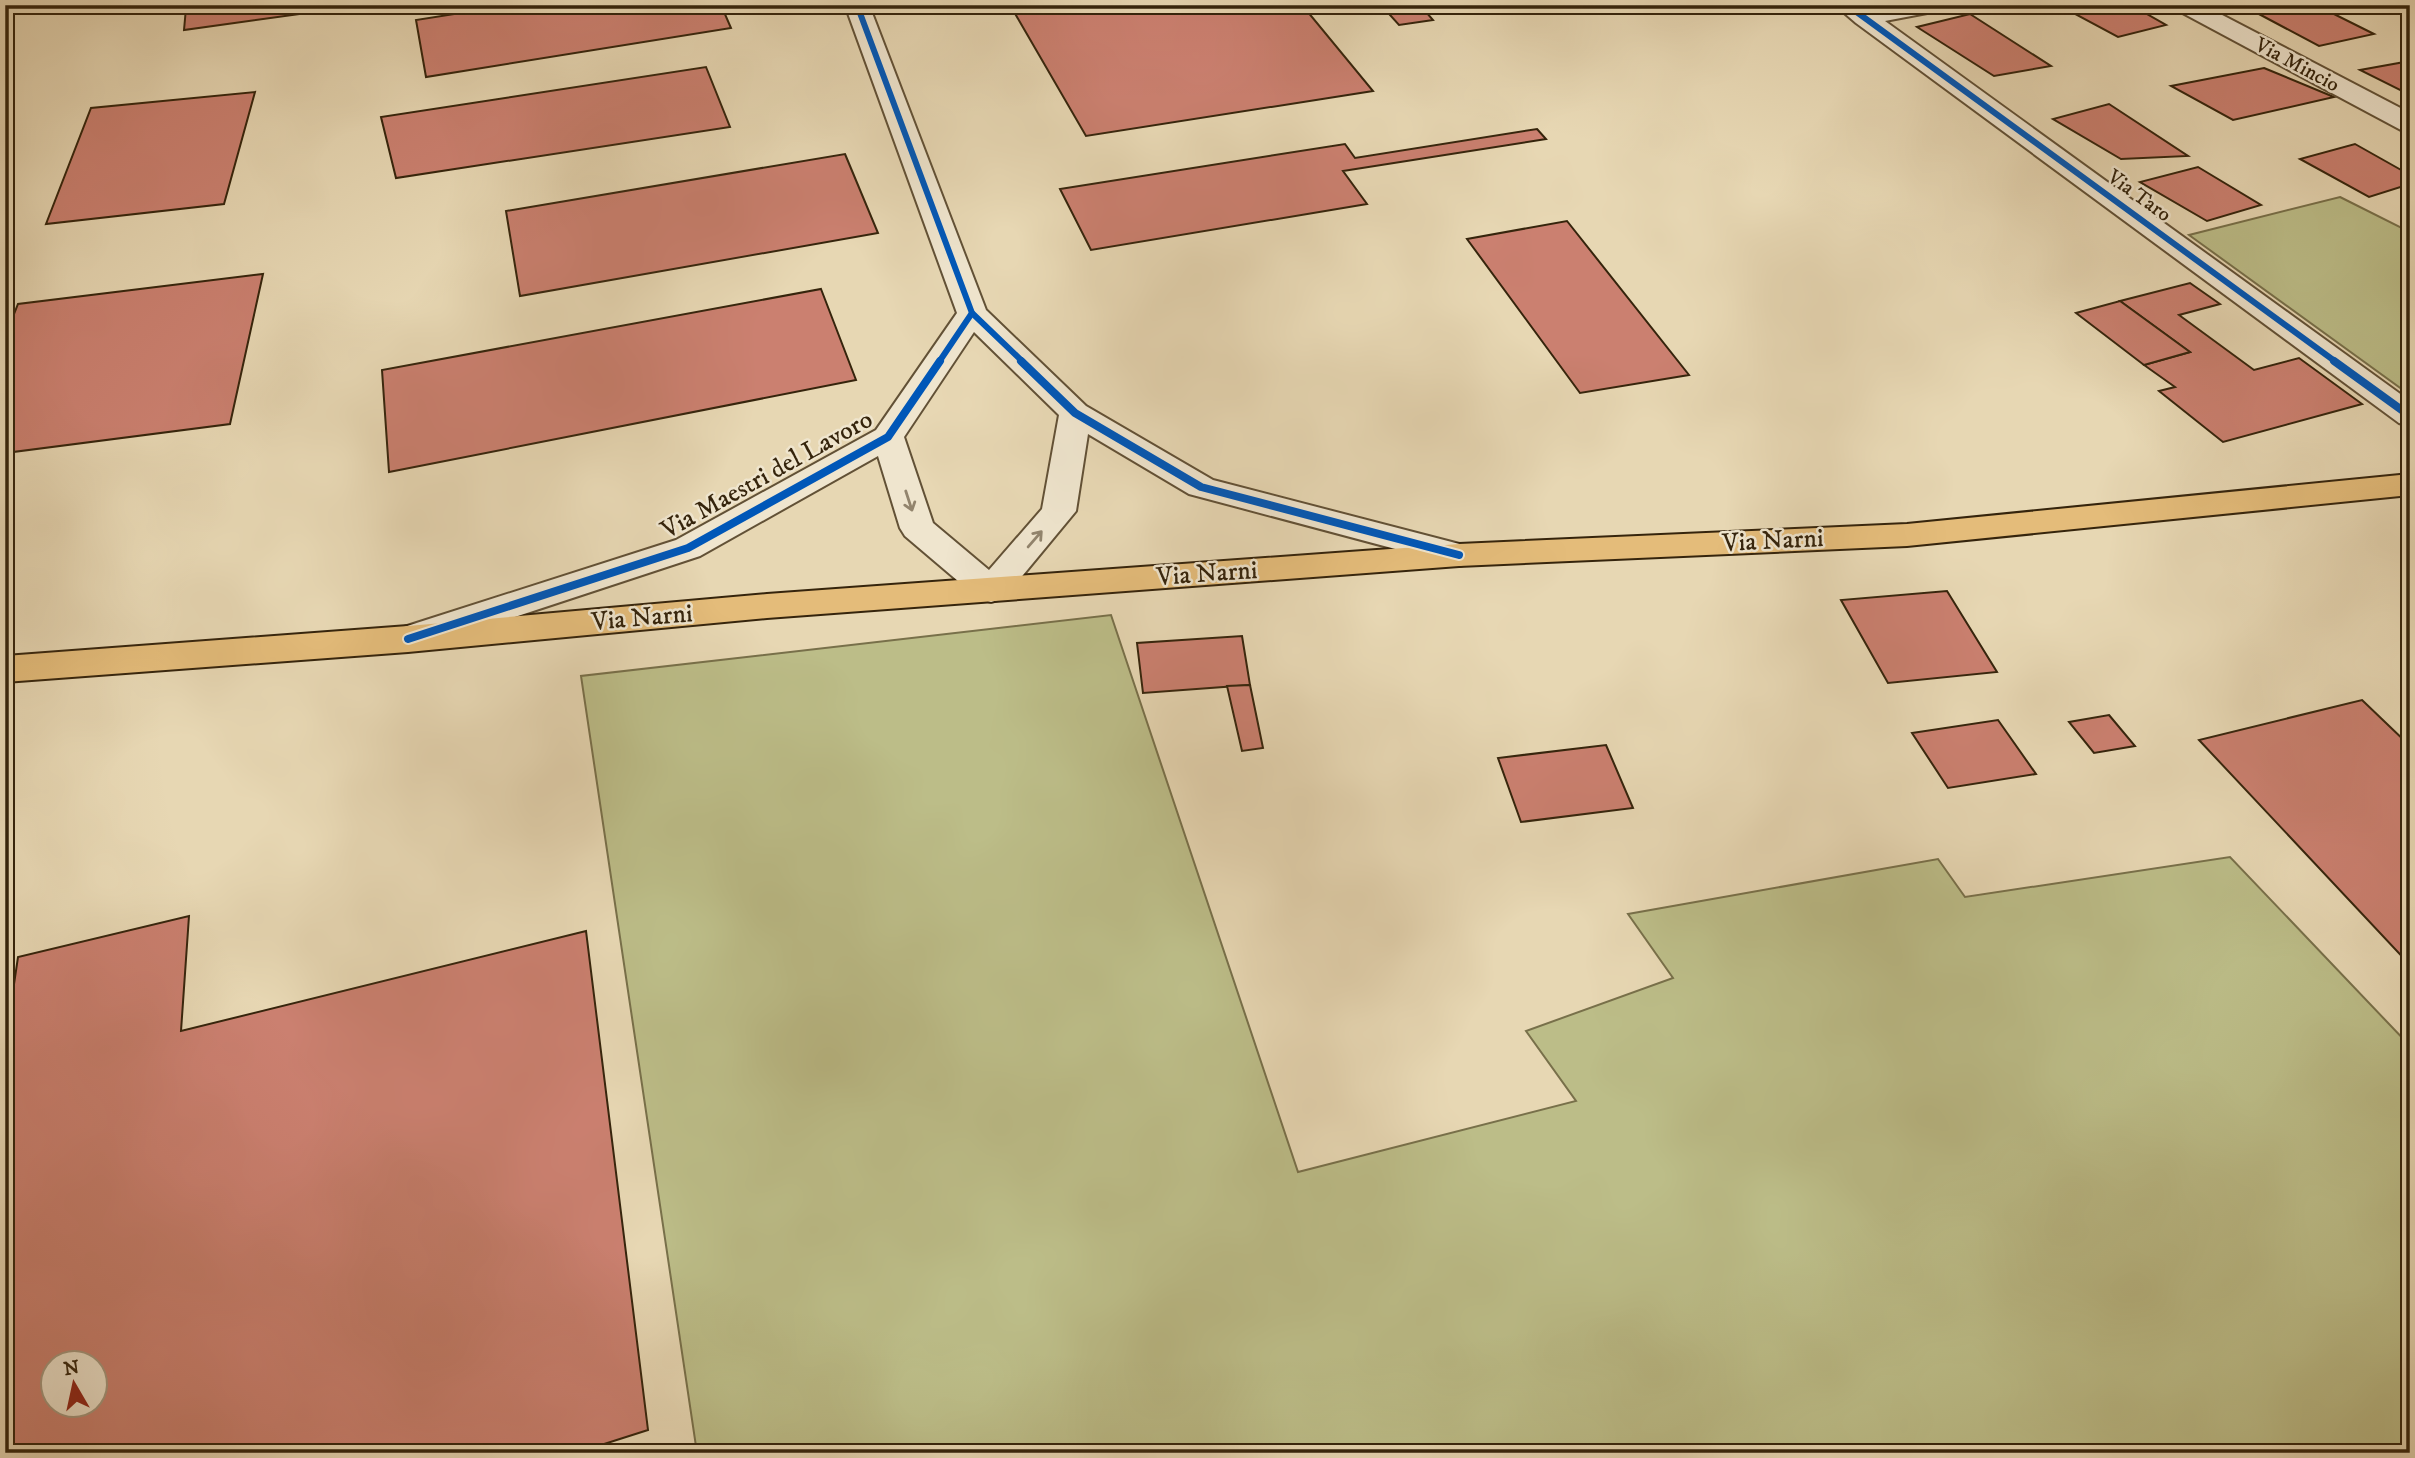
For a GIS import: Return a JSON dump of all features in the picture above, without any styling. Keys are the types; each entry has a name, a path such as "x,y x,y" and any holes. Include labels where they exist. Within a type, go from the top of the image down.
{"main road":[{"name":"Via Narni","path":"5,670 408,639 767,606 1459,555 1907,535 2410,484"}],"street":[{"path":"857,5 972,313 1075,413 1201,487 1459,555"},
{"path":"1856,12 1936,5"},
{"name":"Via Mincio","path":"2185,5 2410,124"},
{"name":"Via Taro","path":"1856,12 2410,416"},
{"name":"Via Maestri del Lavoro","path":"408,639 688,548 888,437 972,313"},
{"path":"991,590 1059,511 1075,413"},
{"name":"Via Maestri del Lavoro","path":"888,437 917,528 991,590"}],"green space":[{"path":"2340,197 2410,232 2410,395 2189,235"},
{"path":"1111,615 1298,1172 1576,1101 1526,1031 1673,978 1628,914 1938,859 1965,897 2230,857 2410,1046 2410,1453 697,1453 581,676"}],"building":[{"path":"206,5 365,5 184,30 186,8"},
{"path":"511,5 721,5 731,28 426,77 416,20"},
{"path":"1010,5 1349,5 1307,11 1373,91 1086,136"},
{"path":"1381,5 1420,5 1433,20 1399,25"},
{"path":"2131,5 2166,25 2118,37 2062,7"},
{"path":"2242,5 2316,5 2374,34 2319,46"},
{"path":"1970,14 2051,66 1994,76 1917,27"},
{"path":"2410,61 2410,95 2360,70"},
{"path":"706,67 730,127 396,178 381,117"},
{"path":"2264,68 2334,97 2233,120 2171,86"},
{"path":"255,92 224,204 46,224 91,108"},
{"path":"2109,104 2188,156 2121,159 2053,119"},
{"path":"1537,129 1546,139 1343,171 1367,204 1091,250 1060,189 1345,144 1355,158"},
{"path":"2355,144 2410,175 2410,184 2369,197 2300,159"},
{"path":"845,154 878,233 520,296 506,211"},
{"path":"2198,167 2261,205 2207,221 2140,182"},
{"path":"1567,221 1689,375 1580,393 1467,239"},
{"path":"263,274 230,424 5,453 5,337 18,304"},
{"path":"2190,283 2220,304 2179,315 2254,370 2299,358 2362,404 2223,442 2159,391 2175,387 2144,365 2190,352 2120,301"},
{"path":"821,289 856,380 389,472 382,370"},
{"path":"2120,301 2190,352 2144,365 2076,313"},
{"path":"1947,591 1997,672 1888,683 1841,600"},
{"path":"1242,636 1250,685 1143,693 1137,643"},
{"path":"1250,685 1263,748 1242,751 1227,686"},
{"path":"2362,700 2410,746 2410,965 2199,740"},
{"path":"2109,715 2135,746 2094,753 2069,722"},
{"path":"1998,720 2036,774 1948,788 1912,733"},
{"path":"1606,745 1633,808 1521,822 1498,758"},
{"path":"189,916 181,1031 586,931 648,1430 576,1453 5,1453 5,1045 18,957"}],"cycle path":[{"path":"857,5 972,313 1075,413 1201,487 1459,555"},
{"path":"1847,5 2410,416"},
{"path":"408,639 688,548 888,437 972,313"}]}
